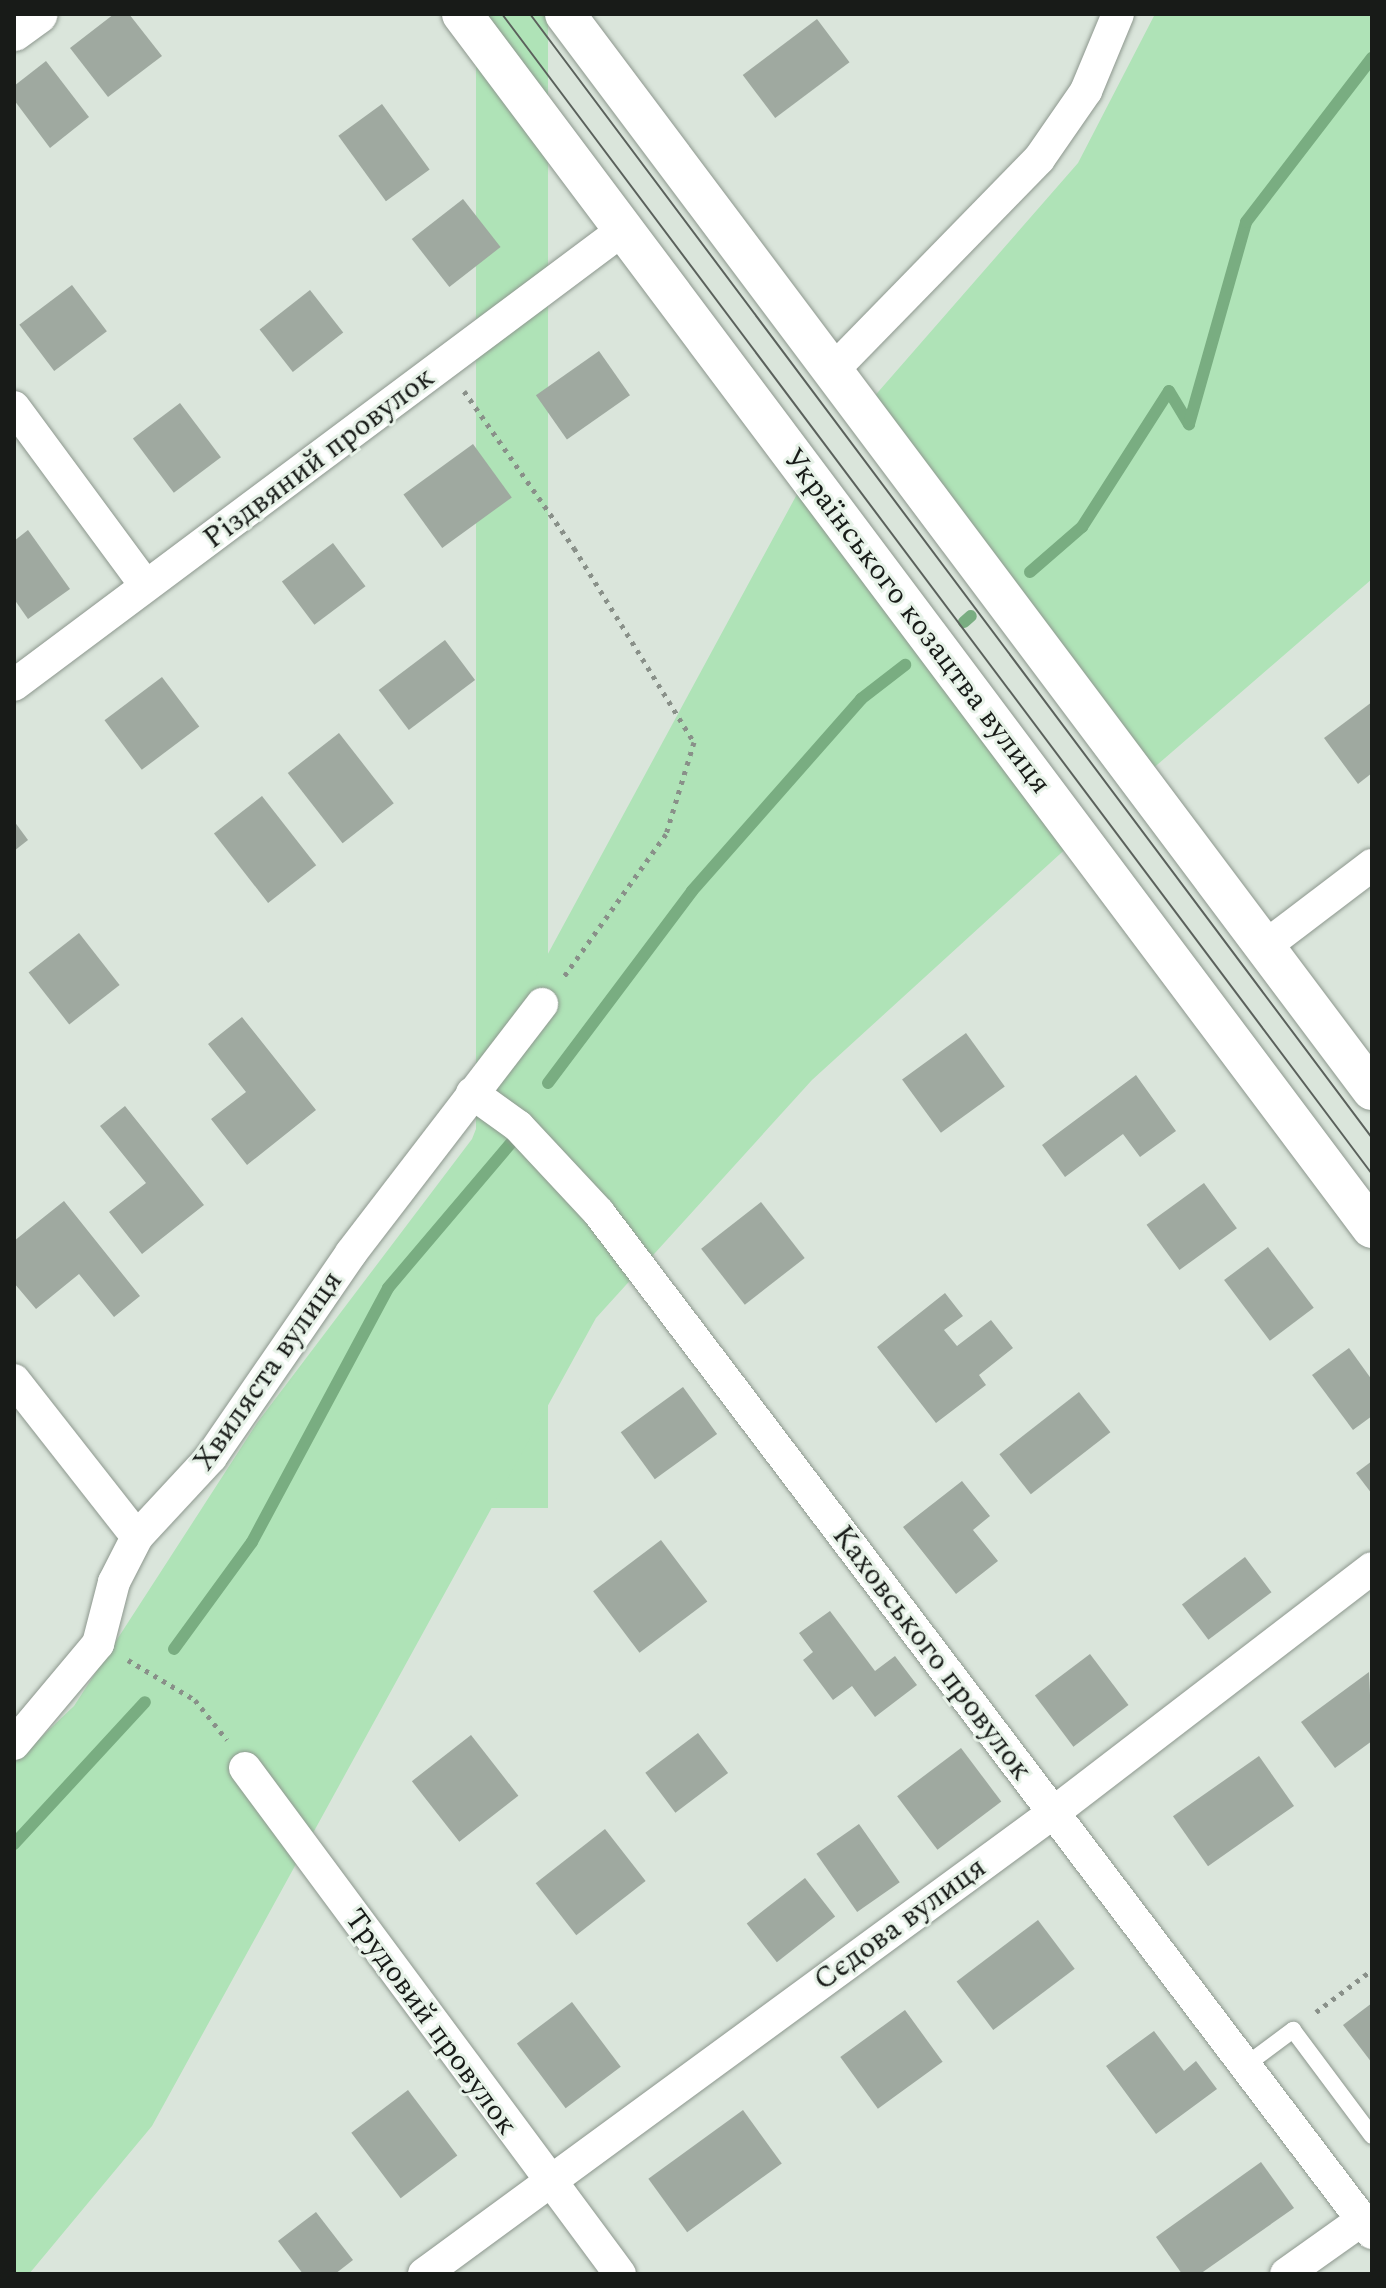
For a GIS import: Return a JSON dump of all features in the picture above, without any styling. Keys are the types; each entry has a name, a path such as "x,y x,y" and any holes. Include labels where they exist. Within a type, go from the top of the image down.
{"street":[{"path":"14,31 37,14"},
{"name":"Українського козацтва вулиця","path":"462,14 1372,1228"},
{"path":"565,14 1372,1090"},
{"path":"832,371 1039,159 1086,91 1118,14"},
{"name":"Різдвяний провулок","path":"14,685 624,229"},
{"path":"14,407 146,586"},
{"path":"1264,947 1372,865"},
{"name":"Хвиляста вулиця","path":"14,1744 98,1644 114,1582 137,1537 211,1457 472,1093 542,1004"},
{"name":"Каховського провулок","path":"472,1093 518,1126 599,1213 1367,2227"},
{"path":"14,1380 137,1537"},
{"name":"Сєдова вулиця","path":"424,2274 1053,1813 1372,1568"},
{"name":"Трудовий провулок","path":"245,1768 548,2181 620,2274"},
{"path":"1286,2274 1367,2227"}],"lane":[{"path":"1246,2065 1293,2030 1372,2136"}],"path":[{"path":"445,364 574,548 694,742 666,834 542,1004"},
{"path":"98,1644 195,1700 245,1768"},
{"path":"1293,2030 1372,1970"}],"green space":[{"path":"476,14 548,14 548,1508 476,1508"},
{"path":"1155,14 1372,14 1372,579 1150,771 872,399 1078,163"},
{"path":"802,485 1071,844 812,1080 596,1318 152,2126 29,2274 14,2274 14,1763 74,1706 257,1423 472,1139 537,974"}],"building":[{"path":"114,14 129,14 162,56 108,97 70,48"},
{"path":"817,19 849,62 775,118 743,75"},
{"path":"46,61 89,117 50,148 14,100 14,86"},
{"path":"382,104 430,170 386,201 338,136"},
{"path":"463,199 501,247 449,287 412,239"},
{"path":"72,285 107,331 54,371 19,325"},
{"path":"310,290 343,333 293,372 260,329"},
{"path":"599,351 630,395 567,439 536,395"},
{"path":"180,403 221,457 174,493 133,439"},
{"path":"473,444 512,497 442,548 403,495"},
{"path":"28,530 70,589 28,619 14,599 14,541"},
{"path":"333,543 365,586 314,625 282,582"},
{"path":"445,640 475,680 409,730 379,690"},
{"path":"162,677 199,727 142,770 104,720"},
{"path":"1372,702 1372,773 1358,784 1324,738"},
{"path":"339,733 394,803 343,843 288,773"},
{"path":"262,796 316,865 268,903 214,834"},
{"path":"14,821 28,840 14,851"},
{"path":"79,933 120,985 69,1024 29,972"},
{"path":"242,1017 316,1110 247,1165 211,1119 246,1092 208,1044"},
{"path":"966,1033 1005,1086 941,1133 902,1079"},
{"path":"1136,1075 1176,1131 1140,1157 1123,1134 1065,1177 1042,1145"},
{"path":"125,1106 204,1205 142,1254 109,1212 146,1183 100,1126"},
{"path":"1204,1183 1237,1228 1179,1270 1147,1225"},
{"path":"64,1201 140,1296 114,1317 79,1274 36,1309 14,1283 14,1241"},
{"path":"761,1202 805,1258 745,1305 701,1249"},
{"path":"1268,1247 1314,1308 1270,1341 1224,1280"},
{"path":"945,1293 963,1316 944,1330 957,1346 991,1320 1013,1348 979,1375 986,1385 936,1423 877,1347"},
{"path":"1349,1348 1372,1380 1372,1416 1353,1430 1312,1375"},
{"path":"683,1387 717,1434 655,1479 621,1432"},
{"path":"1079,1392 1110,1432 1031,1494 999,1454"},
{"path":"1372,1461 1372,1494 1356,1473"},
{"path":"962,1481 990,1516 973,1530 998,1561 956,1594 903,1527"},
{"path":"661,1540 707,1601 639,1653 593,1591"},
{"path":"1245,1557 1271,1592 1208,1640 1182,1605"},
{"path":"830,1611 875,1671 895,1656 917,1685 875,1717 852,1686 833,1700 803,1660 813,1652 799,1633"},
{"path":"1090,1654 1129,1705 1073,1747 1035,1696"},
{"path":"1369,1672 1372,1741 1335,1768 1301,1722"},
{"path":"698,1733 728,1773 675,1813 645,1773"},
{"path":"471,1735 518,1796 459,1842 412,1781"},
{"path":"961,1748 1001,1802 937,1850 897,1796"},
{"path":"1259,1756 1294,1806 1208,1866 1173,1816"},
{"path":"859,1824 900,1882 857,1912 816,1854"},
{"path":"605,1829 646,1881 576,1935 536,1883"},
{"path":"805,1878 835,1917 777,1962 747,1924"},
{"path":"1038,1920 1075,1969 993,2030 957,1981"},
{"path":"572,2002 621,2067 566,2108 517,2044"},
{"path":"1372,2003 1372,2063 1343,2025"},
{"path":"905,2010 943,2062 878,2109 840,2057"},
{"path":"1154,2031 1184,2071 1196,2061 1217,2089 1156,2134 1106,2066"},
{"path":"408,2090 457,2155 401,2198 351,2133"},
{"path":"743,2110 782,2163 687,2232 648,2179"},
{"path":"1261,2162 1294,2208 1200,2274 1182,2274 1156,2237"},
{"path":"316,2212 353,2260 335,2274 303,2274 278,2241"}],"waterway":[{"path":"1030,572 1082,527 1169,391 1189,424 1246,222 1372,58"},
{"path":"964,622 971,616"},
{"path":"548,1083 692,891 861,699 905,665"},
{"path":"174,1649 252,1542 388,1288 511,1143"},
{"path":"14,1844 145,1702"}],"tram line":[{"path":"502,14 1372,1174"},
{"path":"530,14 1372,1138"}]}
